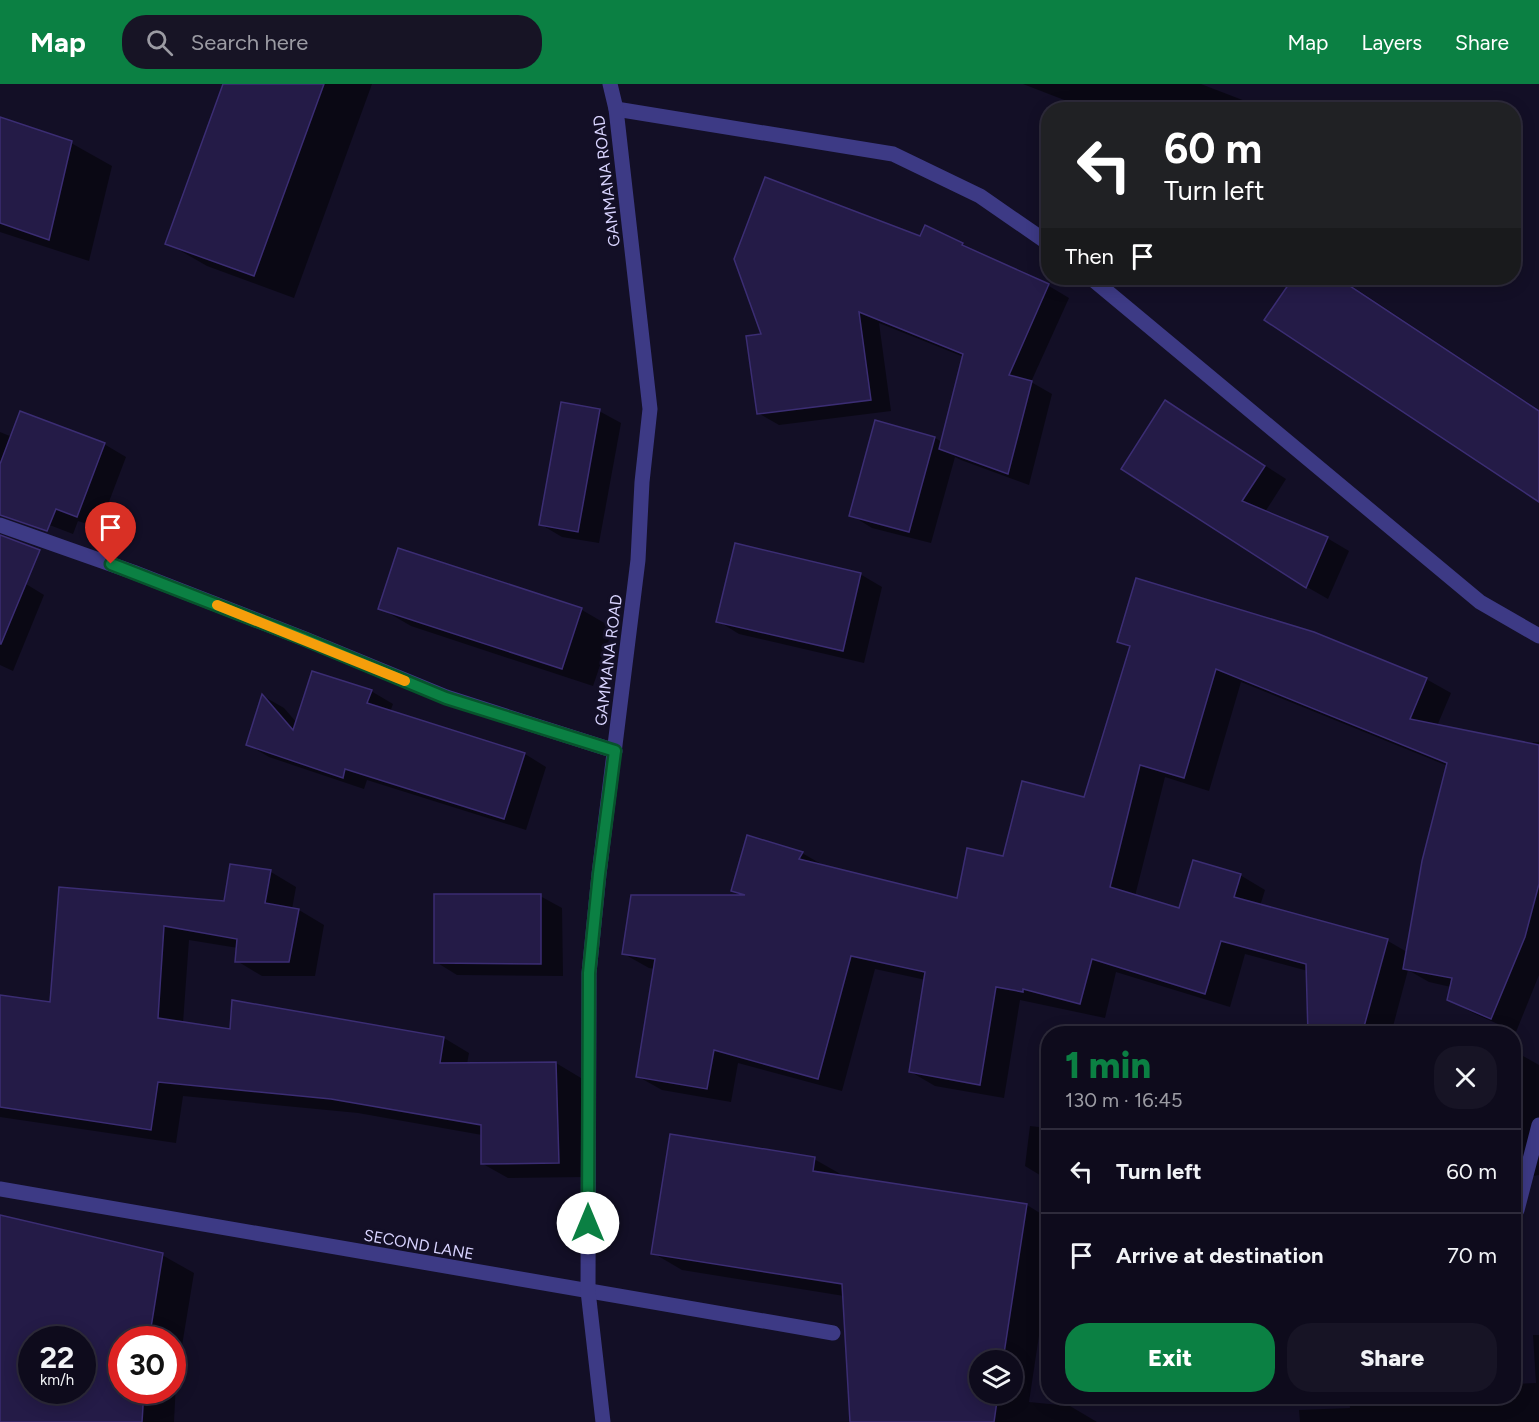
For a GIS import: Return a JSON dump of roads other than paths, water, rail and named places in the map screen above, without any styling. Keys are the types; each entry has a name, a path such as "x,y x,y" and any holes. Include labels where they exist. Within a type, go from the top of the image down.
{"street":[{"name":"GAMMANA ROAD","path":"603,1422 588,1291 589,973 638,560 642,483 650,410 616,109 610,84"},
{"path":"616,109 893,154 980,196 1041,238"},
{"path":"1098,285 1480,602 1539,636"},
{"path":"0,525 133,572 446,698 615,751"},
{"path":"1521,1195 1539,1125"},
{"name":"SECOND LANE","path":"0,1190 833,1333"}]}
